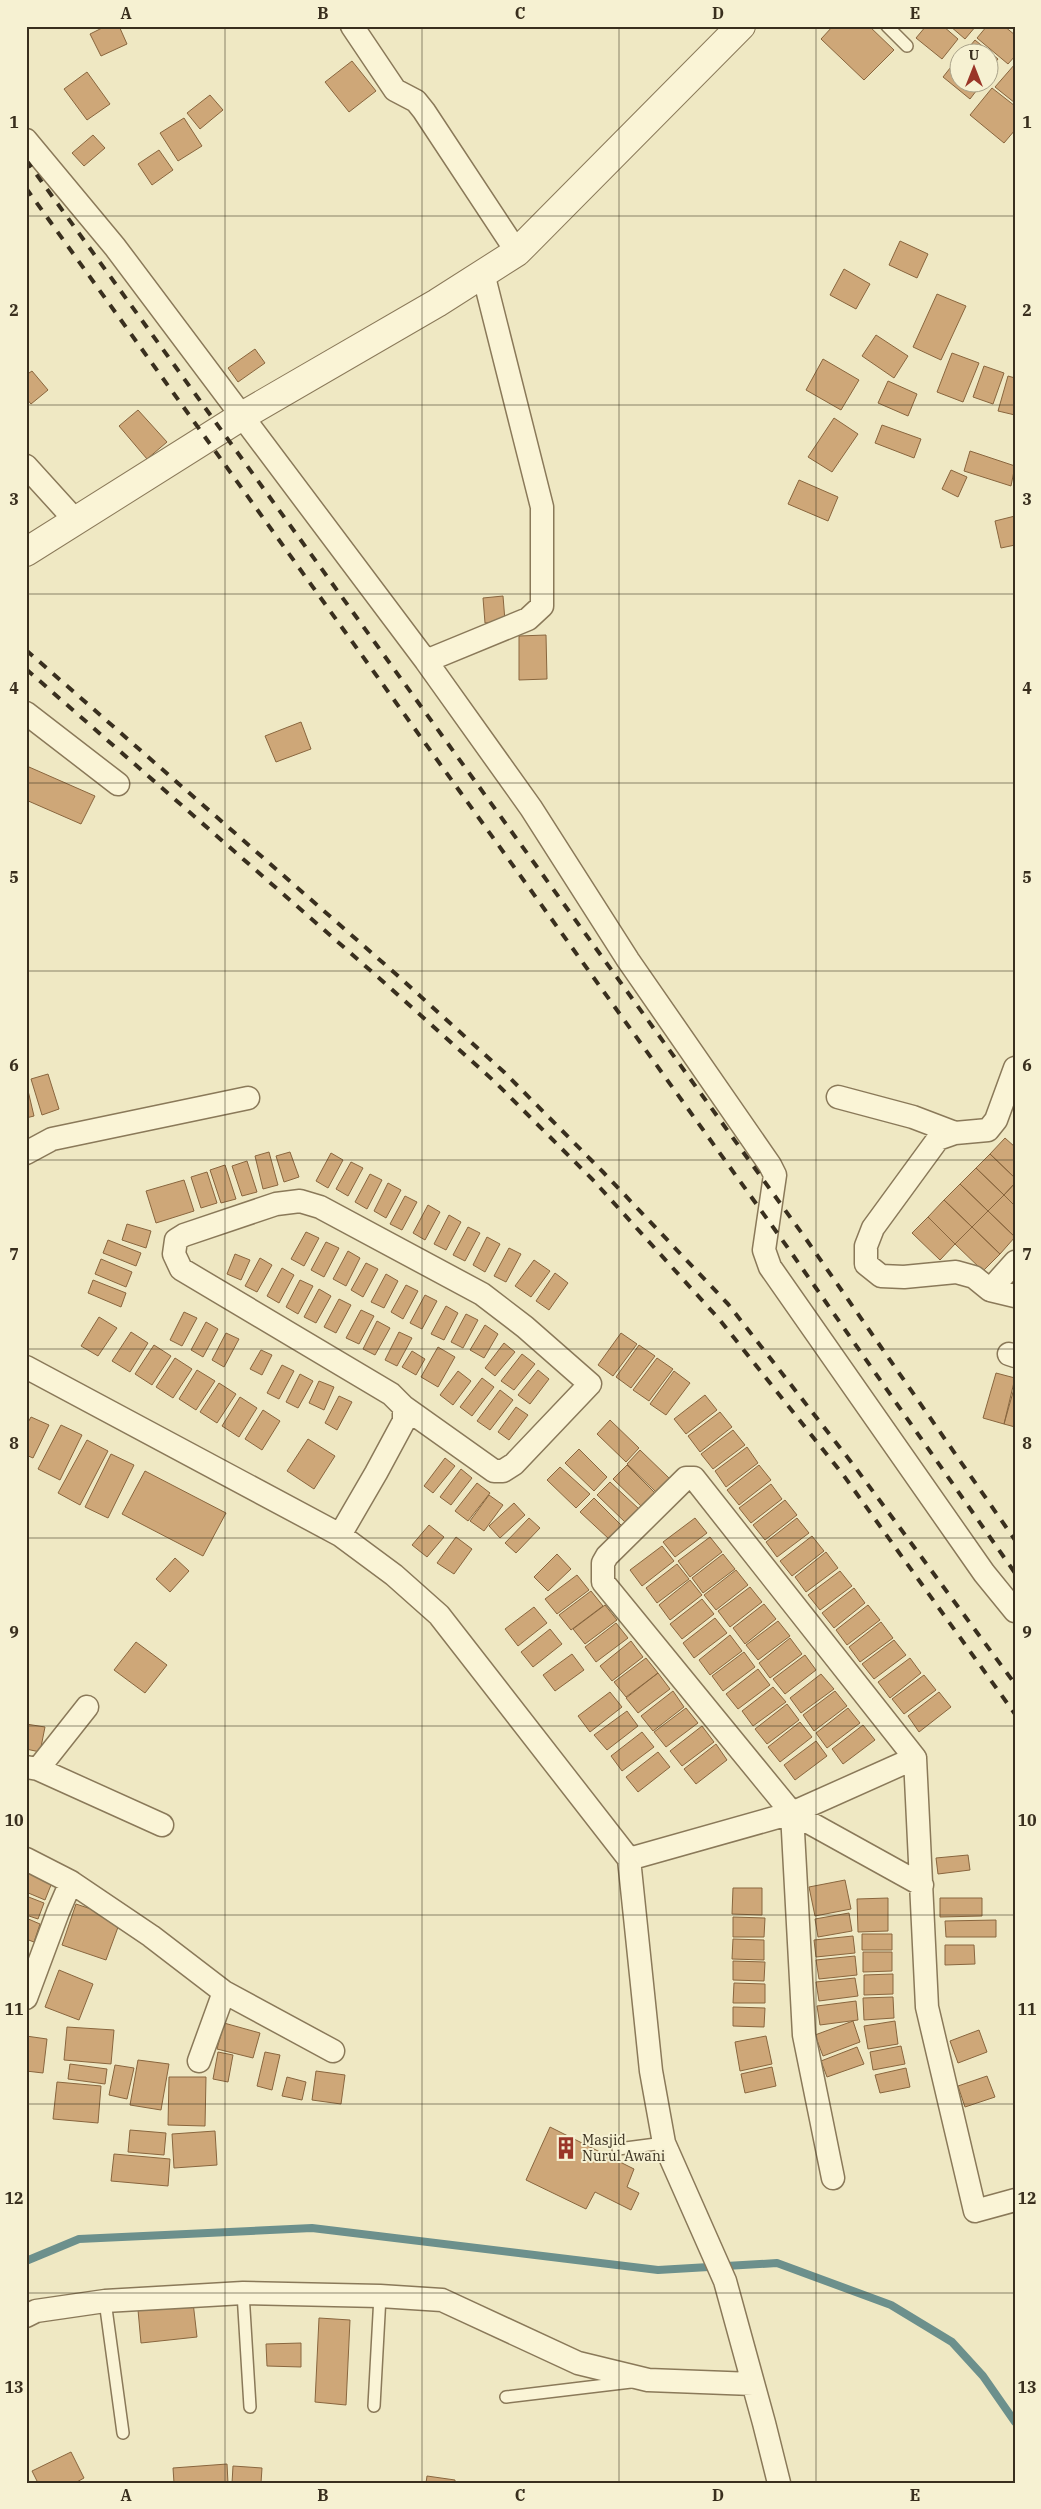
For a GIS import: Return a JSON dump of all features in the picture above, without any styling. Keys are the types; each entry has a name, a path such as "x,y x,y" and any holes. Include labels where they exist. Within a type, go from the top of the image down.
{"street":[{"path":"352,26 395,90 416,101 424,111 517,252"},
{"path":"26,552 242,416 437,303 517,252 741,26"},
{"path":"26,140 115,246 426,661 531,808 628,960 770,1165 775,1175 764,1250 770,1267 984,1573 1015,1610"},
{"path":"426,661 528,619 542,606 542,507 483,273"},
{"path":"26,466 76,521"},
{"path":"31,724 118,784"},
{"path":"1015,1068 996,1120 988,1130 955,1133 938,1139 874,1228 866,1246 866,1264 881,1276 956,1272 974,1277 990,1290 1015,1296"},
{"path":"838,1097 913,1117 955,1133"},
{"path":"26,1153 52,1139 248,1098"},
{"path":"340,1534 404,1421 404,1407 391,1394 181,1269 174,1254 176,1240 184,1235 276,1204 300,1201 320,1207 482,1294 525,1327 590,1384 514,1464 502,1472 494,1471 404,1407"},
{"path":"990,1290 1015,1262"},
{"path":"26,1368 340,1534 394,1575 439,1615 629,1859 651,2071 664,2143 725,2281 779,2483"},
{"path":"922,1884 792,1813 603,1582 603,1563 607,1556 686,1478 694,1478 915,1758 922,1884 927,2007 975,2211 1015,2200"},
{"path":"87,1707 32,1768 162,1825"},
{"path":"629,1859 792,1813 915,1758"},
{"path":"792,1813 804,2035 833,2178"},
{"path":"26,1859 71,1882 151,1936 224,1992 333,2051"},
{"path":"26,1998 71,1882"},
{"path":"199,2061 224,1992"},
{"path":"26,2316 36,2311 105,2301 243,2293 380,2296 442,2300 578,2363 648,2380 754,2384"}],"lane":[{"path":"887,26 907,46"},
{"path":"618,2149 664,2143"},
{"path":"243,2293 250,2408"},
{"path":"374,2406 380,2296"},
{"path":"105,2301 123,2433"},
{"path":"506,2397 648,2380"}],"building":[{"path":"106,26 119,26 127,44 101,56 90,34"},
{"path":"833,26 869,26 894,50 864,80 821,39"},
{"path":"926,26 943,26 958,39 956,42 948,42 948,52 942,59 916,38"},
{"path":"950,26 976,26 965,39"},
{"path":"987,26 1004,26 1015,35 1015,56 1008,64 998,56 998,42 982,42 977,38"},
{"path":"352,61 376,91 349,112 325,82"},
{"path":"1015,64 1015,103 998,89 998,84"},
{"path":"948,71 948,81 943,77"},
{"path":"87,72 110,104 87,120 64,89"},
{"path":"961,92 975,92 970,99"},
{"path":"989,92 997,92 1015,106 1015,130 1004,143 970,115"},
{"path":"210,95 223,110 200,129 187,113"},
{"path":"184,118 202,146 178,161 160,133"},
{"path":"93,135 105,148 84,166 72,153"},
{"path":"159,150 173,170 152,185 138,164"},
{"path":"900,241 928,254 917,278 889,265"},
{"path":"844,269 870,284 856,309 830,295"},
{"path":"937,294 966,306 941,360 913,347"},
{"path":"876,335 908,356 894,378 862,356"},
{"path":"255,349 265,363 238,382 228,368"},
{"path":"952,353 979,363 963,402 937,392"},
{"path":"823,359 859,380 841,410 806,390"},
{"path":"984,366 1004,373 993,404 973,397"},
{"path":"32,371 48,390 31,404 26,398 26,375"},
{"path":"1008,376 1015,378 1015,415 998,411"},
{"path":"888,381 917,394 908,416 878,403"},
{"path":"138,410 167,442 147,459 119,426"},
{"path":"834,418 858,434 832,472 808,457"},
{"path":"882,425 921,439 914,458 875,443"},
{"path":"970,451 1015,466 1011,486 964,471"},
{"path":"951,470 967,477 958,497 942,489"},
{"path":"799,480 838,497 828,521 788,504"},
{"path":"1015,516 1015,545 1001,548 995,521"},
{"path":"503,596 505,621 485,623 483,598"},
{"path":"546,635 547,679 519,680 519,636"},
{"path":"301,722 311,749 276,762 265,736"},
{"path":"29,767 95,796 81,824 26,800 26,774"},
{"path":"48,1074 59,1109 42,1115 31,1079"},
{"path":"26,1082 34,1116 26,1118"},
{"path":"1005,1138 1015,1147 1015,1178 990,1154"},
{"path":"269,1152 278,1185 263,1189 255,1156"},
{"path":"290,1152 299,1177 284,1182 276,1156"},
{"path":"331,1153 343,1160 328,1188 316,1181"},
{"path":"990,1154 1015,1178 1015,1183 1004,1195 976,1168"},
{"path":"247,1161 257,1192 242,1196 232,1166"},
{"path":"351,1162 363,1168 348,1196 336,1189"},
{"path":"225,1165 236,1199 221,1203 210,1170"},
{"path":"976,1168 1004,1195 988,1211 960,1184"},
{"path":"207,1172 217,1203 201,1208 191,1177"},
{"path":"370,1174 382,1180 367,1209 355,1202"},
{"path":"184,1180 194,1211 156,1223 146,1191"},
{"path":"388,1183 401,1190 386,1218 374,1211"},
{"path":"1015,1183 1015,1206 1004,1195"},
{"path":"960,1184 988,1211 972,1227 944,1200"},
{"path":"1004,1195 1015,1206 1015,1237 988,1211"},
{"path":"405,1196 417,1202 402,1230 390,1224"},
{"path":"944,1200 972,1227 955,1244 928,1217"},
{"path":"428,1205 440,1212 425,1240 413,1233"},
{"path":"988,1211 1015,1237 1000,1254 972,1227"},
{"path":"449,1215 461,1222 446,1250 434,1244"},
{"path":"928,1217 955,1244 940,1260 912,1233"},
{"path":"127,1224 151,1231 146,1248 122,1240"},
{"path":"468,1227 480,1233 465,1261 453,1255"},
{"path":"972,1227 1000,1254 983,1271 955,1244"},
{"path":"306,1232 319,1238 304,1266 291,1259"},
{"path":"487,1237 500,1244 485,1272 473,1265"},
{"path":"108,1240 141,1253 136,1266 103,1253"},
{"path":"326,1242 339,1248 324,1277 311,1270"},
{"path":"509,1248 521,1254 506,1282 494,1276"},
{"path":"348,1251 360,1258 346,1286 333,1279"},
{"path":"235,1254 250,1260 241,1280 227,1274"},
{"path":"260,1258 272,1265 257,1292 245,1286"},
{"path":"101,1259 132,1272 126,1287 95,1274"},
{"path":"534,1260 550,1271 531,1297 515,1286"},
{"path":"366,1263 378,1269 363,1297 351,1290"},
{"path":"282,1268 294,1275 279,1303 267,1296"},
{"path":"555,1273 568,1283 549,1310 536,1301"},
{"path":"386,1274 398,1281 384,1308 371,1302"},
{"path":"93,1280 126,1293 121,1307 88,1293"},
{"path":"300,1280 313,1286 298,1314 286,1307"},
{"path":"406,1285 418,1291 403,1319 391,1312"},
{"path":"319,1289 331,1296 316,1323 304,1317"},
{"path":"425,1295 437,1301 422,1329 410,1323"},
{"path":"339,1299 351,1305 336,1333 324,1327"},
{"path":"446,1306 458,1313 444,1340 431,1334"},
{"path":"361,1310 374,1316 359,1344 346,1338"},
{"path":"184,1312 197,1318 182,1346 170,1340"},
{"path":"466,1314 478,1320 463,1348 451,1342"},
{"path":"99,1317 117,1328 98,1356 81,1346"},
{"path":"377,1321 390,1328 375,1355 363,1349"},
{"path":"206,1322 218,1329 203,1357 191,1350"},
{"path":"485,1325 498,1334 484,1358 470,1350"},
{"path":"131,1332 148,1343 130,1372 112,1361"},
{"path":"399,1332 412,1338 397,1366 385,1360"},
{"path":"226,1333 239,1339 224,1367 212,1360"},
{"path":"621,1333 637,1344 613,1376 598,1365"},
{"path":"504,1343 515,1352 495,1376 485,1368"},
{"path":"154,1345 171,1356 152,1385 135,1374"},
{"path":"639,1345 655,1356 631,1388 616,1377"},
{"path":"438,1347 455,1357 438,1387 421,1377"},
{"path":"261,1350 272,1355 262,1375 250,1369"},
{"path":"412,1351 425,1359 416,1375 402,1367"},
{"path":"522,1354 535,1364 514,1390 501,1381"},
{"path":"175,1358 192,1369 173,1398 156,1387"},
{"path":"657,1358 673,1369 649,1401 633,1390"},
{"path":"282,1365 294,1371 279,1399 267,1393"},
{"path":"197,1370 215,1381 196,1410 179,1399"},
{"path":"538,1370 549,1379 530,1404 518,1395"},
{"path":"458,1371 471,1381 453,1405 440,1395"},
{"path":"674,1371 690,1383 666,1415 650,1404"},
{"path":"996,1373 1015,1378 1004,1424 983,1418"},
{"path":"300,1374 313,1381 298,1408 286,1402"},
{"path":"482,1378 494,1387 472,1416 460,1407"},
{"path":"319,1381 334,1387 324,1410 309,1403"},
{"path":"219,1383 236,1394 217,1423 200,1412"},
{"path":"1015,1385 1015,1427 1004,1424"},
{"path":"500,1390 513,1400 490,1430 477,1421"},
{"path":"705,1395 717,1410 686,1434 674,1419"},
{"path":"339,1396 352,1402 337,1430 325,1423"},
{"path":"240,1397 257,1408 239,1437 222,1426"},
{"path":"516,1407 528,1415 509,1440 498,1432"},
{"path":"263,1410 280,1421 262,1450 245,1439"},
{"path":"720,1412 732,1427 700,1452 688,1436"},
{"path":"31,1417 49,1425 33,1458 26,1455 26,1426"},
{"path":"610,1420 639,1448 626,1462 597,1434"},
{"path":"61,1425 82,1435 60,1480 38,1469"},
{"path":"733,1430 745,1445 713,1469 701,1454"},
{"path":"308,1439 335,1456 314,1489 287,1471"},
{"path":"87,1440 108,1451 80,1505 58,1493"},
{"path":"747,1447 758,1463 726,1487 715,1471"},
{"path":"579,1449 607,1477 594,1491 565,1463"},
{"path":"640,1450 669,1478 656,1492 627,1464"},
{"path":"111,1454 134,1465 108,1518 85,1507"},
{"path":"445,1458 455,1466 433,1493 424,1486"},
{"path":"627,1465 655,1493 642,1507 613,1479"},
{"path":"759,1465 771,1480 739,1505 727,1490"},
{"path":"560,1467 590,1494 576,1508 547,1480"},
{"path":"461,1469 472,1478 451,1505 440,1497"},
{"path":"145,1471 226,1513 203,1556 122,1514"},
{"path":"610,1482 639,1509 626,1523 597,1495"},
{"path":"477,1483 490,1493 468,1521 455,1511"},
{"path":"771,1484 782,1499 751,1523 739,1508"},
{"path":"489,1495 503,1505 484,1531 470,1521"},
{"path":"594,1498 622,1526 609,1539 580,1512"},
{"path":"785,1500 797,1515 765,1540 753,1525"},
{"path":"514,1503 525,1515 500,1538 489,1526"},
{"path":"529,1518 540,1528 516,1553 505,1543"},
{"path":"695,1518 707,1533 675,1557 663,1542"},
{"path":"797,1518 809,1533 777,1557 766,1542"},
{"path":"429,1525 444,1537 427,1557 412,1545"},
{"path":"812,1536 824,1551 792,1576 780,1561"},
{"path":"456,1537 472,1549 454,1574 437,1563"},
{"path":"710,1537 722,1552 690,1577 678,1561"},
{"path":"662,1546 674,1561 642,1586 630,1570"},
{"path":"826,1552 838,1568 806,1592 795,1577"},
{"path":"557,1554 571,1569 548,1591 534,1577"},
{"path":"723,1554 735,1569 703,1593 692,1578"},
{"path":"175,1558 189,1571 170,1592 156,1579"},
{"path":"677,1564 689,1579 657,1603 646,1588"},
{"path":"736,1570 748,1585 716,1610 704,1595"},
{"path":"840,1571 852,1586 820,1610 808,1595"},
{"path":"577,1575 589,1590 557,1614 545,1599"},
{"path":"690,1580 702,1595 670,1620 659,1605"},
{"path":"750,1587 762,1602 730,1627 718,1611"},
{"path":"854,1588 865,1603 834,1628 822,1613"},
{"path":"591,1591 603,1606 571,1630 559,1615"},
{"path":"702,1599 714,1614 682,1639 670,1624"},
{"path":"764,1604 776,1619 745,1644 733,1628"},
{"path":"605,1605 617,1620 585,1644 573,1629"},
{"path":"868,1605 880,1620 847,1645 836,1630"},
{"path":"534,1607 547,1623 518,1646 505,1629"},
{"path":"715,1618 727,1633 694,1658 683,1643"},
{"path":"778,1621 790,1636 758,1660 746,1645"},
{"path":"881,1622 893,1638 860,1662 849,1647"},
{"path":"616,1623 628,1638 596,1662 585,1647"},
{"path":"550,1629 562,1644 533,1667 521,1652"},
{"path":"730,1635 742,1651 710,1675 699,1660"},
{"path":"790,1638 802,1654 770,1678 759,1663"},
{"path":"894,1640 906,1655 874,1679 862,1664"},
{"path":"631,1641 643,1657 612,1681 600,1666"},
{"path":"136,1642 167,1665 145,1693 114,1670"},
{"path":"744,1652 755,1667 723,1691 712,1676"},
{"path":"572,1654 584,1670 555,1691 543,1675"},
{"path":"805,1655 816,1670 785,1694 773,1679"},
{"path":"646,1658 658,1673 626,1697 614,1682"},
{"path":"910,1658 921,1673 890,1698 878,1682"},
{"path":"758,1669 770,1685 738,1709 726,1694"},
{"path":"658,1673 670,1689 638,1713 626,1698"},
{"path":"821,1674 834,1689 801,1713 790,1698"},
{"path":"924,1675 936,1690 904,1714 892,1699"},
{"path":"773,1687 786,1702 753,1726 742,1711"},
{"path":"673,1691 684,1707 653,1731 641,1716"},
{"path":"835,1691 847,1706 814,1731 803,1715"},
{"path":"610,1692 622,1707 590,1732 578,1716"},
{"path":"939,1692 951,1707 919,1732 908,1716"},
{"path":"787,1704 799,1720 767,1744 755,1729"},
{"path":"686,1708 698,1723 666,1747 654,1732"},
{"path":"848,1708 860,1723 827,1748 816,1733"},
{"path":"627,1711 638,1726 607,1750 594,1735"},
{"path":"800,1722 812,1737 780,1762 768,1747"},
{"path":"26,1724 45,1727 40,1752 26,1749"},
{"path":"863,1725 875,1740 843,1764 832,1749"},
{"path":"702,1726 714,1742 682,1766 670,1751"},
{"path":"642,1732 654,1747 622,1771 611,1756"},
{"path":"816,1741 827,1756 795,1780 784,1765"},
{"path":"716,1744 727,1760 696,1784 684,1769"},
{"path":"658,1752 670,1767 638,1792 626,1777"},
{"path":"968,1855 970,1870 938,1874 936,1858"},
{"path":"26,1869 53,1880 45,1900 26,1892"},
{"path":"845,1880 851,1909 815,1916 809,1887"},
{"path":"733,1888 762,1888 762,1915 732,1914"},
{"path":"26,1896 44,1903 38,1919 26,1915"},
{"path":"888,1898 888,1931 858,1932 857,1899"},
{"path":"940,1898 982,1898 982,1916 940,1917"},
{"path":"76,1904 121,1919 106,1960 62,1945"},
{"path":"849,1913 852,1931 818,1937 815,1919"},
{"path":"733,1917 765,1918 764,1937 733,1937"},
{"path":"26,1918 40,1924 34,1942 26,1939"},
{"path":"996,1920 996,1937 946,1937 945,1921"},
{"path":"862,1934 892,1934 892,1950 862,1950"},
{"path":"853,1936 855,1953 816,1957 814,1940"},
{"path":"733,1939 764,1940 764,1960 732,1959"},
{"path":"945,1945 974,1945 975,1964 945,1965"},
{"path":"863,1952 892,1952 892,1971 863,1972"},
{"path":"855,1956 857,1975 819,1979 816,1960"},
{"path":"733,1961 765,1962 764,1981 733,1980"},
{"path":"59,1970 93,1984 79,2020 45,2007"},
{"path":"893,1974 893,1994 864,1995 864,1975"},
{"path":"855,1978 858,1996 819,2001 816,1982"},
{"path":"734,1983 765,1984 765,2003 733,2003"},
{"path":"893,1997 894,2018 864,2020 863,1998"},
{"path":"856,2001 858,2020 820,2025 817,2006"},
{"path":"733,2007 765,2008 764,2027 733,2026"},
{"path":"853,2021 860,2042 823,2056 815,2035"},
{"path":"895,2021 898,2044 868,2049 864,2026"},
{"path":"224,2023 260,2033 253,2058 217,2049"},
{"path":"67,2027 114,2030 111,2064 64,2060"},
{"path":"979,2030 987,2052 958,2063 950,2041"},
{"path":"26,2036 47,2039 43,2073 26,2071"},
{"path":"766,2036 772,2064 740,2071 735,2042"},
{"path":"901,2046 905,2064 873,2070 870,2052"},
{"path":"857,2047 864,2064 827,2077 821,2061"},
{"path":"218,2052 233,2055 228,2082 213,2079"},
{"path":"265,2052 280,2055 272,2090 257,2086"},
{"path":"138,2060 169,2064 161,2110 130,2105"},
{"path":"70,2064 107,2069 105,2084 68,2079"},
{"path":"115,2065 134,2068 127,2099 109,2095"},
{"path":"772,2067 776,2086 745,2093 741,2074"},
{"path":"906,2068 910,2087 880,2093 875,2075"},
{"path":"316,2071 345,2075 341,2104 312,2100"},
{"path":"987,2076 995,2097 965,2107 958,2086"},
{"path":"169,2077 206,2077 205,2126 168,2125"},
{"path":"287,2077 306,2082 302,2100 282,2096"},
{"path":"57,2082 101,2086 98,2123 53,2119"},
{"name":"Masjid Nurul Awani","path":"550,2127 634,2169 627,2187 639,2193 631,2210 595,2192 586,2209 526,2180"},
{"path":"130,2130 166,2133 164,2155 128,2152"},
{"path":"215,2131 217,2165 174,2168 172,2134"},
{"path":"114,2154 170,2159 168,2186 111,2181"},
{"path":"193,2302 197,2337 141,2343 138,2310"},
{"path":"319,2318 350,2320 346,2405 315,2402"},
{"path":"301,2343 301,2367 267,2366 266,2344"},
{"path":"71,2452 84,2478 75,2483 38,2483 32,2471"},
{"path":"227,2464 228,2483 174,2483 173,2468"},
{"path":"233,2466 262,2468 261,2483 232,2483"},
{"path":"427,2476 455,2480 455,2483 426,2483"}],"waterway":[{"path":"26,2261 79,2239 312,2228 658,2270 777,2263 891,2305 952,2342 983,2376 1015,2422"}],"railway":[{"path":"26,160 806,1239 1015,1540"},
{"path":"26,188 788,1248 1015,1573"},
{"path":"26,650 397,975 504,1072 603,1172 728,1304 855,1467 1015,1684"},
{"path":"26,669 495,1082 593,1180 719,1319 844,1476 1015,1714"}],"place":[{"name":"Masjid Nurul Awani","path":"566,2148"}]}
